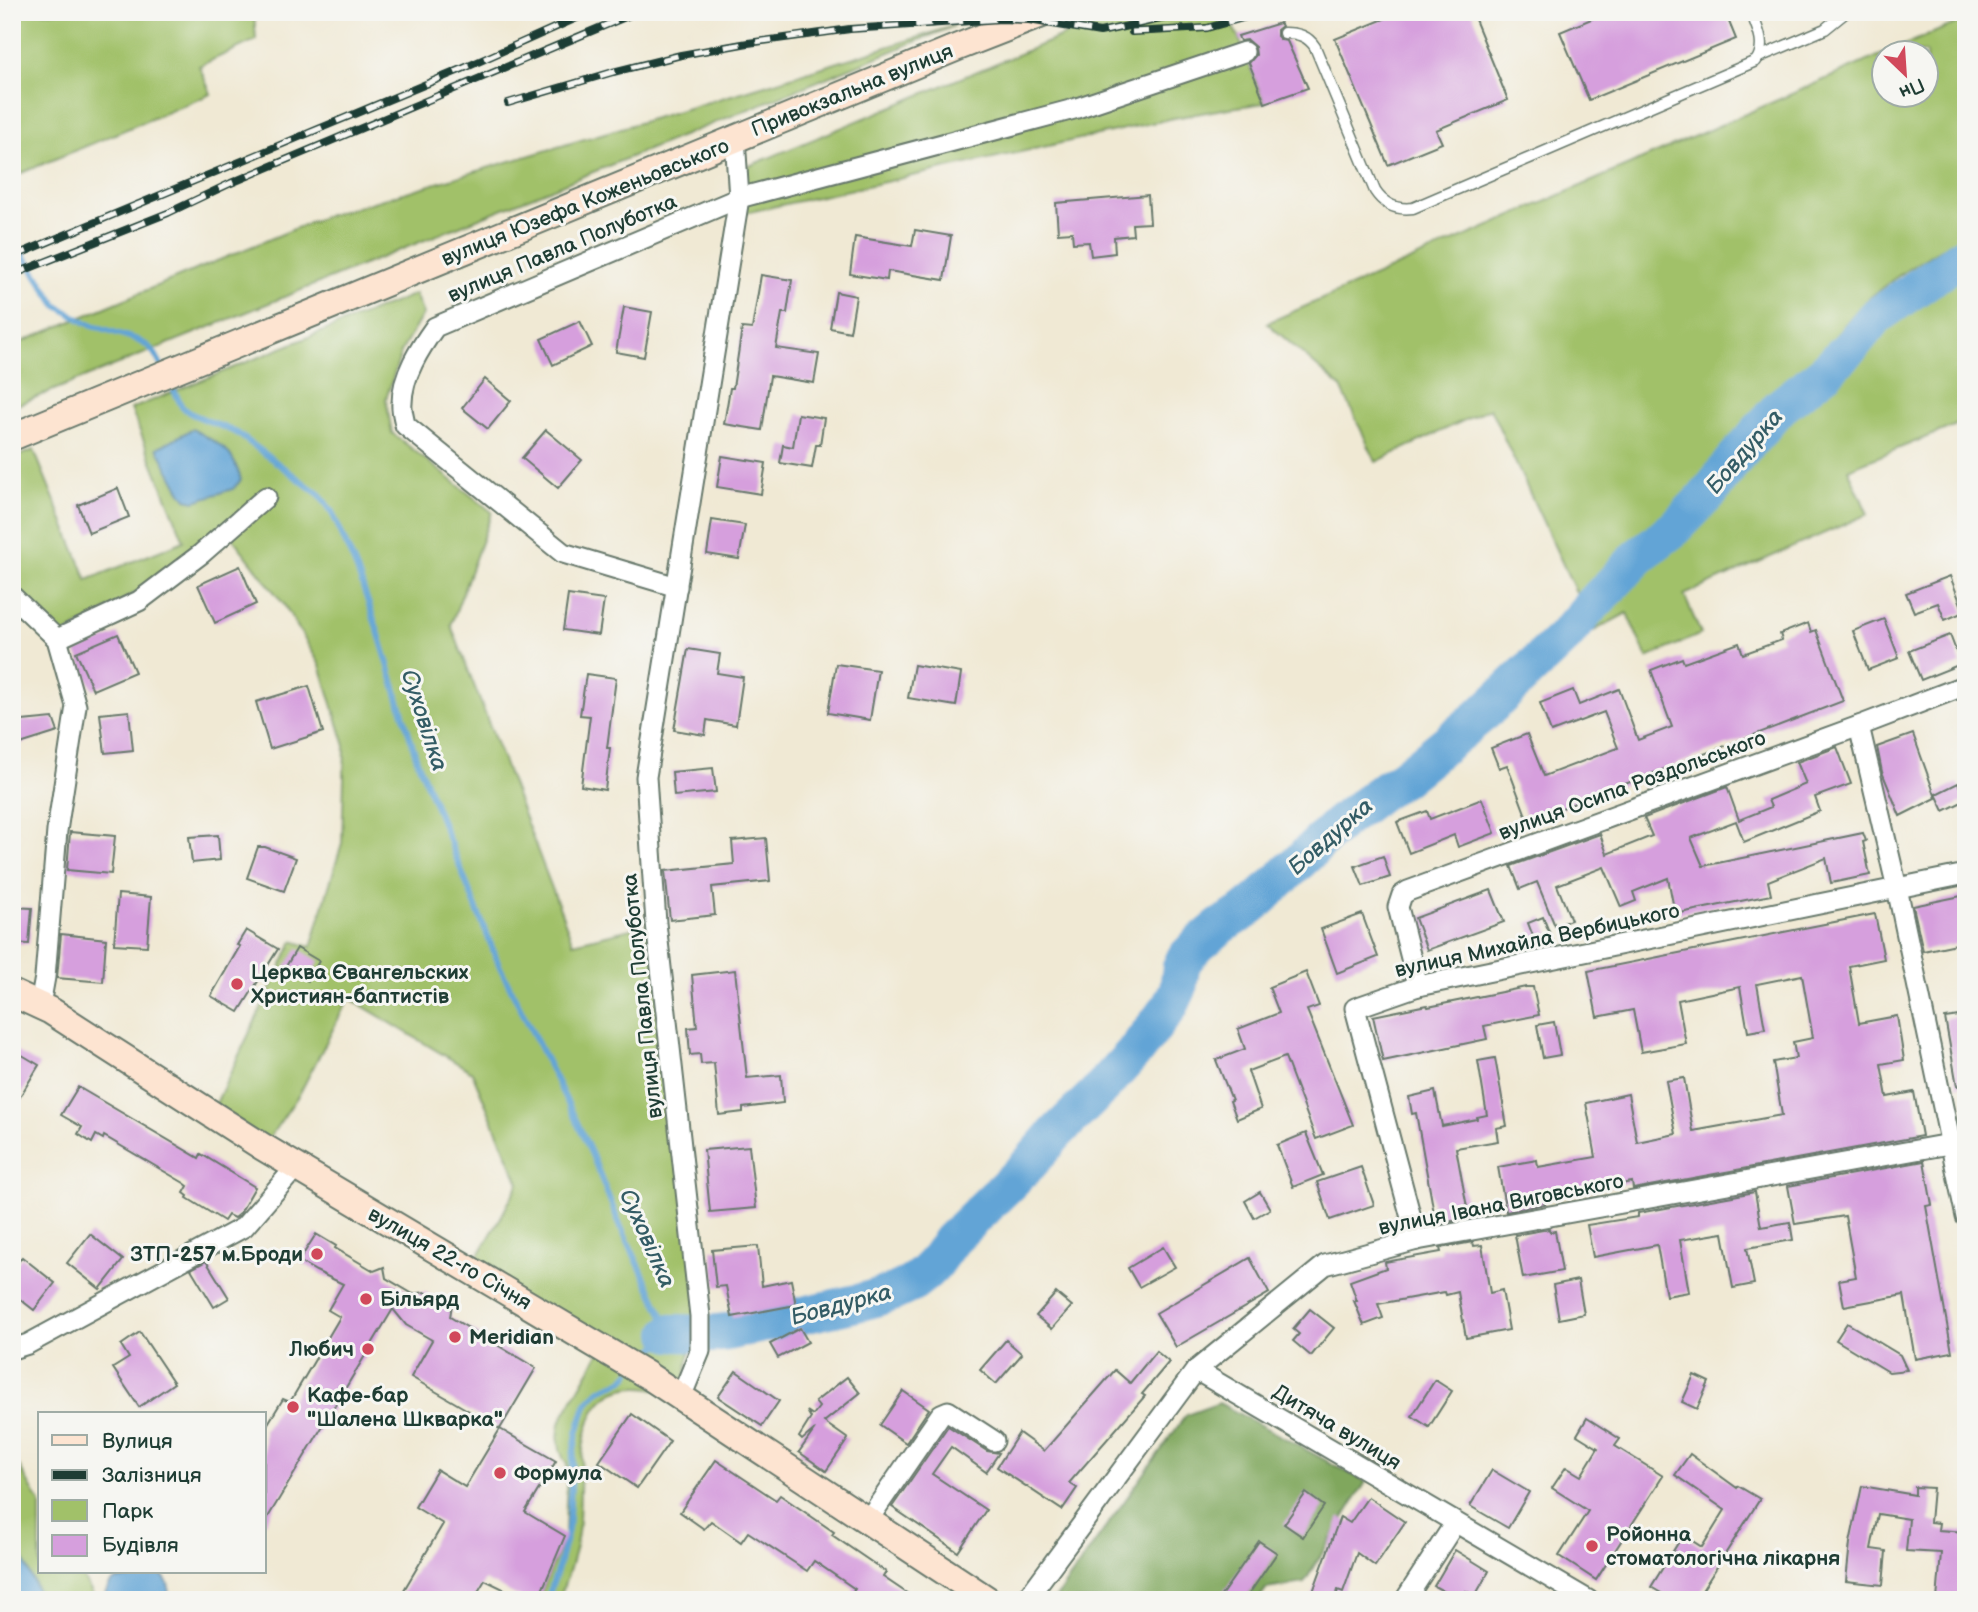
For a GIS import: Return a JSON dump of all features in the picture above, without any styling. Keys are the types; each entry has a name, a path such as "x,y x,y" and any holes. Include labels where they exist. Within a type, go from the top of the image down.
{"main road":[{"name":"Привокзальна вулиця","path":"736,138 1047,12"},
{"name":"вулиця Юзефа Коженьовського","path":"12,437 736,138"},
{"name":"вулиця 22-го Січня","path":"12,993 40,1004 296,1167 647,1375 988,1600"}],"street":[{"path":"739,198 1074,109 1244,52"},
{"name":"вулиця Юзефа Коженьовського","path":"736,138 739,198"},
{"name":"вулиця Павла Полуботка","path":"681,1397 700,1351 700,1324 656,923 646,777 739,198"},
{"name":"вулиця Павла Полуботка","path":"677,587 563,553 405,425 401,403 415,357 435,327 739,198"},
{"path":"57,639 139,601 201,554 266,497"},
{"path":"12,596 57,639 76,706 57,831 46,967 40,1004"},
{"name":"вулиця Осипа Роздольського","path":"1418,986 1398,907 1402,895 1408,891 1966,685"},
{"path":"1859,726 1959,1142 1966,1217"},
{"name":"вулиця Михайла Вербицького","path":"1417,1240 1355,1008 1418,986 1966,874"},
{"name":"вулиця Івана Виговського","path":"1026,1600 1196,1370 1325,1265 1417,1240 1959,1142"},
{"path":"12,1349 28,1345 244,1227 296,1167"},
{"name":"Дитяча вулиця","path":"1196,1370 1588,1600"},
{"path":"868,1520 942,1415 948,1411 993,1441"},
{"path":"1405,1600 1455,1523"}],"lane":[{"path":"1284,33 1302,35 1311,41 1376,191 1387,204 1404,209 1413,208 1756,61 1761,53 1759,34 1751,12"},
{"path":"1759,57 1825,29 1846,12"}],"green space":[{"path":"12,12 254,12 256,40 199,66 211,94 12,177"},
{"path":"1120,12 1224,12 1238,36 1265,103 1174,118 736,215 737,171"},
{"path":"1966,19 1966,234 1897,277 1861,306 1805,369 1760,407 1680,506 1639,541 1580,601 1490,408 1376,462 1341,387 1267,323 1870,60 1870,108 1940,108 1940,38 1921,38"},
{"path":"954,26 12,407 12,346 323,217"},
{"path":"1966,239 1966,421 1848,469 1868,514 1684,595 1701,634 1647,658 1627,613 1571,643 1553,664 1470,740 1346,829 1270,900 1205,949 1194,961 1176,1009 1128,1071 967,1232 933,1276 916,1289 893,1300 706,1342 705,1328 859,1296 907,1279 921,1269 961,1220 1093,1090 1132,1045 1163,1004 1180,955 1195,940 1278,875 1314,836 1335,818 1459,725 1538,650 1635,550 1683,507 1704,485 1756,417 1833,348 1866,310 1883,295"},
{"path":"415,294 423,314 402,350 386,399 392,433 492,512 451,625 573,943 656,923 699,1306 681,1397 650,1388 623,1389 605,1398 592,1415 585,1437 582,1462 577,1542 559,1600 538,1600 565,1535 567,1465 559,1443 559,1426 602,1348 470,1270 519,1183 472,1072 349,998 300,1093 263,1147 211,1114 293,941 311,947 342,843 345,746 320,665 285,606 227,531 201,554 62,636 12,589 12,458 34,450 87,580 184,541 131,409"},
{"path":"1219,1403 1366,1482 1304,1583 1266,1589 1258,1600 1054,1600 1186,1415"},
{"path":"12,1454 38,1500 38,1574 81,1574 96,1600 12,1600"}],"water":[{"path":"193,429 229,453 241,480 233,489 195,501 186,499 179,489 157,448"},
{"path":"12,1532 41,1600 12,1600"},
{"path":"162,1575 168,1584 165,1600 105,1600 107,1590 114,1581"}],"building":[{"path":"1401,12 1472,12 1508,100 1436,130 1442,143 1388,165 1335,39"},
{"path":"1608,12 1725,12 1736,39 1589,100 1560,32"},
{"path":"1280,23 1282,26 1277,30 1277,36 1287,41 1308,88 1265,103 1249,63 1256,55 1255,47 1247,40 1240,41 1238,36"},
{"path":"1148,195 1150,223 1132,224 1133,235 1114,237 1115,253 1091,256 1089,242 1073,243 1072,232 1058,233 1056,203"},
{"path":"915,230 951,236 944,280 888,271 887,280 850,274 855,237 912,246"},
{"path":"761,275 792,280 787,313 782,313 776,348 819,354 814,383 770,376 762,430 724,424 730,388 733,388 742,328 752,329"},
{"path":"836,292 856,296 850,332 830,328"},
{"path":"624,307 652,312 644,357 616,352"},
{"path":"580,321 592,346 553,365 541,339"},
{"path":"485,379 511,401 488,429 462,408"},
{"path":"798,414 824,418 820,445 816,445 812,468 780,463 783,445 793,447"},
{"path":"546,430 582,460 558,488 522,458"},
{"path":"722,456 766,463 761,494 717,487"},
{"path":"118,488 129,517 89,533 78,505"},
{"path":"712,520 745,525 739,559 707,554"},
{"path":"240,566 256,604 215,623 198,585"},
{"path":"1950,576 1964,612 1945,620 1938,603 1914,612 1906,593"},
{"path":"568,595 604,600 599,635 563,630"},
{"path":"1884,619 1899,658 1868,670 1853,631"},
{"path":"1808,623 1811,632 1816,630 1843,701 1528,821 1507,765 1499,768 1491,748 1527,734 1544,776 1618,748 1604,712 1551,732 1540,703 1573,690 1579,705 1619,689 1638,740 1672,727 1651,670 1682,658 1684,663 1739,643 1743,654 1782,640 1780,634"},
{"path":"118,634 135,672 93,690 76,652"},
{"path":"1950,635 1961,664 1921,680 1909,651"},
{"path":"688,649 720,654 717,673 743,677 736,725 707,720 705,735 674,730"},
{"path":"836,664 878,670 870,720 828,713"},
{"path":"914,665 961,673 956,706 908,698"},
{"path":"586,674 616,678 607,748 610,748 605,790 581,786 590,716 580,715"},
{"path":"309,686 323,732 270,749 256,702"},
{"path":"129,711 133,750 105,753 100,714"},
{"path":"53,718 58,732 17,745 12,732 12,722"},
{"path":"1913,734 1936,798 1900,816 1882,772 1877,747"},
{"path":"1837,747 1851,784 1815,797 1820,811 1744,842 1736,821 1691,838 1703,866 1863,833 1870,875 1831,883 1826,858 1768,881 1771,895 1675,914 1668,878 1633,892 1636,901 1621,907 1604,867 1557,885 1571,920 1555,926 1537,882 1520,889 1511,866 1600,834 1607,854 1652,836 1644,818 1727,787 1739,820 1771,807 1768,800 1806,784 1797,762"},
{"path":"713,768 716,792 674,796 672,772"},
{"path":"1958,783 1966,800 1944,811 1936,794"},
{"path":"1482,799 1495,833 1458,847 1454,835 1409,853 1397,822 1427,811 1430,819"},
{"path":"70,832 115,836 111,874 67,870"},
{"path":"218,835 220,860 192,863 189,837"},
{"path":"766,838 770,881 712,887 715,915 670,920 665,871 734,864 732,841"},
{"path":"258,847 296,858 284,891 247,878"},
{"path":"1383,856 1390,877 1363,886 1355,866"},
{"path":"1491,890 1504,922 1427,950 1415,918"},
{"path":"118,894 151,897 147,946 114,944"},
{"path":"1966,895 1966,942 1923,951 1913,906"},
{"path":"12,907 32,908 29,944 12,943"},
{"path":"1362,914 1378,957 1337,973 1321,929"},
{"path":"1875,914 1884,959 1849,966 1859,1023 1897,1016 1904,1060 1881,1064 1887,1097 1914,1092 1922,1136 1633,1189 1632,1182 1544,1198 1545,1204 1506,1212 1498,1167 1537,1160 1538,1167 1596,1157 1586,1103 1628,1094 1637,1142 1676,1134 1666,1081 1684,1078 1693,1131 1782,1115 1773,1062 1796,1058 1793,1042 1813,1038 1802,975 1757,984 1765,1029 1748,1032 1740,987 1678,1000 1686,1044 1641,1052 1633,1010 1597,1017 1588,971"},
{"path":"1543,917 1554,944 1538,949 1528,923"},
{"path":"246,930 278,949 239,1012 211,996 240,946 237,945"},
{"path":"61,934 106,939 103,982 57,978"},
{"path":"297,948 319,961 308,981 285,968"},
{"path":"735,970 747,1078 781,1075 783,1103 743,1108 743,1112 719,1115 714,1063 701,1064 700,1054 690,1055 688,1028 697,1027 692,975"},
{"path":"1306,972 1319,1006 1307,1010 1353,1125 1316,1139 1285,1057 1248,1071 1261,1109 1237,1119 1216,1060 1245,1049 1238,1029 1279,1013 1269,987"},
{"path":"1533,987 1539,1015 1484,1026 1487,1039 1383,1061 1373,1016"},
{"path":"1966,1015 1966,1085 1957,1086 1945,1018"},
{"path":"1554,1022 1560,1055 1543,1058 1537,1025"},
{"path":"12,1049 39,1065 12,1110"},
{"path":"1495,1058 1507,1126 1496,1128 1498,1141 1456,1148 1469,1218 1436,1224 1416,1113 1412,1114 1409,1097 1435,1091 1442,1126 1487,1115 1478,1061"},
{"path":"78,1087 199,1158 201,1154 255,1187 240,1213 234,1218 228,1215 224,1221 187,1198 184,1193 188,1186 184,1183 104,1136 103,1139 96,1135 92,1143 78,1134 82,1127 61,1115"},
{"path":"1306,1133 1323,1175 1293,1187 1277,1145"},
{"path":"749,1146 756,1208 710,1212 704,1150"},
{"path":"1924,1161 1932,1205 1926,1206 1952,1352 1915,1359 1904,1295 1844,1306 1839,1280 1856,1277 1845,1216 1795,1224 1788,1186"},
{"path":"1361,1167 1374,1205 1330,1220 1317,1182"},
{"path":"1260,1192 1270,1209 1254,1218 1245,1201"},
{"path":"1755,1192 1761,1227 1790,1222 1793,1240 1747,1248 1754,1284 1733,1288 1723,1233 1680,1240 1689,1292 1666,1296 1657,1245 1593,1257 1587,1225"},
{"path":"1549,1229 1550,1232 1555,1231 1562,1271 1523,1278 1515,1235"},
{"path":"90,1234 123,1260 100,1289 67,1263"},
{"path":"316,1234 374,1271 384,1267 386,1278 413,1294 425,1292 440,1301 453,1298 450,1317 536,1368 500,1429 411,1377 432,1340 406,1325 393,1309 266,1521 266,1427 283,1399 290,1402 340,1317 328,1310 343,1284 299,1261"},
{"path":"1473,1242 1474,1246 1482,1245 1490,1293 1502,1290 1509,1330 1466,1338 1458,1292 1378,1304 1383,1318 1364,1325 1354,1301 1357,1301 1350,1281 1386,1268 1385,1262 1441,1252 1440,1248"},
{"path":"758,1246 762,1286 791,1280 796,1305 732,1317 726,1286 716,1287 712,1250"},
{"path":"1163,1247 1175,1267 1139,1287 1128,1268"},
{"path":"22,1257 55,1283 34,1310 12,1293 12,1269"},
{"path":"1250,1258 1269,1293 1176,1347 1156,1313"},
{"path":"206,1261 229,1298 214,1307 191,1269"},
{"path":"1578,1280 1584,1314 1559,1319 1553,1285"},
{"path":"1056,1293 1072,1306 1052,1329 1036,1316"},
{"path":"1310,1309 1334,1328 1311,1356 1293,1341 1299,1334 1293,1329"},
{"path":"1847,1323 1900,1355 1907,1370 1889,1372 1836,1340"},
{"path":"800,1328 808,1342 778,1358 770,1344"},
{"path":"140,1332 174,1383 139,1407 113,1368 129,1358 121,1345"},
{"path":"1006,1340 1022,1354 996,1384 980,1370"},
{"path":"1156,1351 1169,1362 1142,1394 1145,1396 1069,1483 1077,1488 1062,1510 997,1467 1019,1433 1044,1451 1115,1370 1130,1383"},
{"path":"736,1371 779,1401 762,1426 718,1397"},
{"path":"1694,1375 1709,1382 1697,1409 1682,1402"},
{"path":"847,1377 860,1393 824,1422 848,1439 826,1471 799,1452 815,1429 802,1440 799,1437 811,1418 807,1411 813,1415 819,1407 815,1402"},
{"path":"1435,1380 1452,1391 1429,1427 1412,1416"},
{"path":"903,1391 929,1409 906,1443 880,1425"},
{"path":"632,1414 670,1441 637,1488 599,1462"},
{"path":"1587,1418 1620,1439 1615,1446 1663,1476 1596,1580 1559,1556 1588,1511 1552,1488 1566,1467 1581,1476 1598,1448 1577,1435"},
{"path":"948,1426 987,1451 999,1453 986,1472 951,1447 932,1474 986,1510 958,1552 892,1507"},
{"path":"500,1429 556,1461 525,1512 565,1536 538,1600 526,1600 485,1580 473,1600 398,1600 443,1524 415,1507 437,1470 465,1487"},
{"path":"1690,1454 1737,1488 1738,1486 1760,1499 1696,1600 1673,1600 1651,1587 1683,1535 1702,1547 1725,1510 1675,1475"},
{"path":"716,1460 776,1500 780,1495 834,1532 832,1535 886,1572 883,1577 917,1600 847,1600 855,1589 814,1561 807,1571 748,1532 741,1542 711,1521 704,1529 680,1512"},
{"path":"1492,1470 1529,1492 1508,1528 1470,1506"},
{"path":"1862,1486 1915,1495 1915,1487 1933,1488 1930,1522 1939,1523 1938,1530 1966,1532 1966,1600 1937,1600 1941,1553 1906,1551 1909,1519 1878,1514 1871,1549 1886,1551 1883,1585 1846,1581 1850,1543"},
{"path":"1306,1493 1324,1506 1303,1537 1284,1524"},
{"path":"1368,1497 1405,1522 1375,1566 1357,1553 1343,1592 1338,1590 1335,1600 1310,1600 1340,1517 1350,1523"},
{"path":"1259,1541 1277,1553 1245,1600 1218,1600"},
{"path":"1455,1550 1489,1571 1475,1596 1466,1591 1460,1600 1434,1586"}],"waterway":[{"name":"Суховілка","path":"12,237 56,305 86,323 148,346 162,367"},
{"name":"Бовдурка","path":"671,1333 727,1332 861,1302 892,1293 924,1274 951,1240 1029,1164 1137,1049 1170,1006 1178,989 1185,958 1199,944 1263,896 1339,824 1402,779 1485,712 1565,636 1641,554 1675,528 1711,491 1732,462 1780,407 1826,371 1875,317 1966,254"},
{"name":"Суховілка","path":"169,380 182,407 237,433 320,495 332,512 357,570 378,631 417,760 500,967 575,1118 619,1223 671,1333 640,1362"},
{"path":"547,1600 568,1530 573,1456 587,1403 601,1389 624,1380 630,1372"}],"railway":[{"path":"12,257 462,69 590,12"},
{"path":"12,275 168,213 231,183 637,12"},
{"path":"508,103 681,55 850,29 1001,19 1029,20 1100,32 1193,12"},
{"path":"1132,32 1207,28 1264,12"}],"place":[{"name":"Церква Євангельских Християн-баптистів","path":"237,984"},
{"name":"ЗТП-257 м.Броди","path":"317,1254"},
{"name":"Більярд","path":"366,1299"},
{"name":"Meridian","path":"455,1337"},
{"name":"Любич","path":"368,1349"},
{"name":"Кафе-бар \"Шалена Шкварка\"","path":"293,1407"},
{"name":"Формула","path":"500,1473"},
{"name":"Ройонна стоматологічна лікарня","path":"1592,1546"}]}
